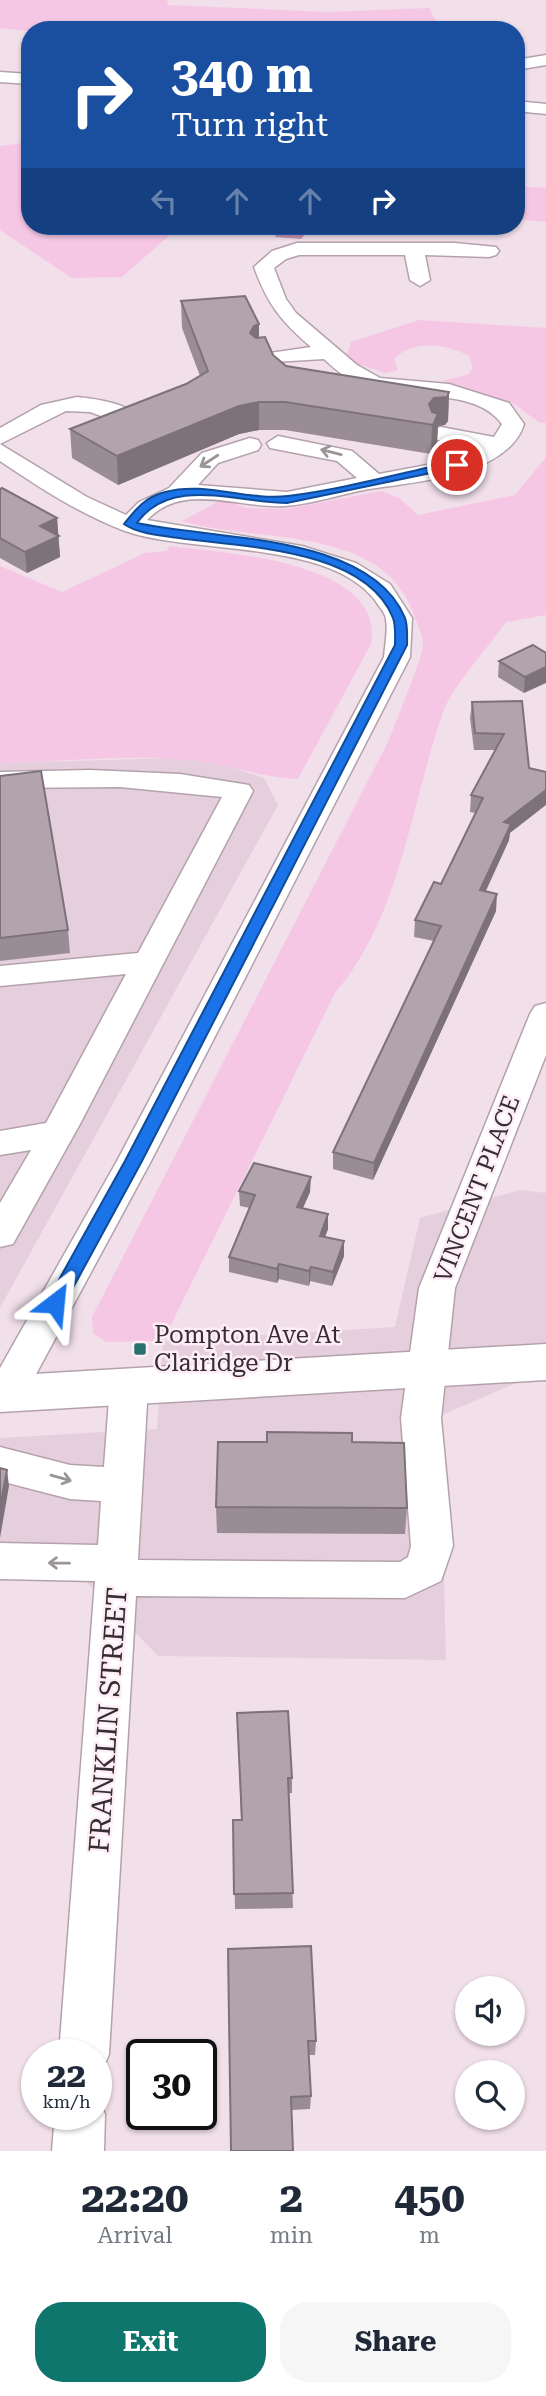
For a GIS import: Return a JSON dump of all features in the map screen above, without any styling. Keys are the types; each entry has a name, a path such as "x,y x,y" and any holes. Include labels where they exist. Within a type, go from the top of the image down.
{"main road":[{"path":"2,1391 546,1362"}],"street":[{"path":"525,64 546,60"},
{"path":"0,77 21,78"},
{"path":"525,107 546,109"},
{"path":"414,248 420,280"},
{"path":"130,524 144,505 178,492 212,492 258,500 287,499 457,465 499,445 511,432 513,424 501,408 449,391 375,384 349,370 289,317 276,299 264,267 279,255 297,249 414,248 489,251"},
{"path":"263,359 326,352"},
{"path":"361,408 375,384"},
{"path":"0,436 45,410 66,402 97,404 131,420"},
{"path":"441,434 499,445"},
{"path":"278,443 344,456 375,482"},
{"path":"178,492 210,458 250,446"},
{"path":"0,451 96,511 130,524 166,533 289,549 342,565 364,577 387,597 400,620 401,645 140,1149 2,1391"},
{"path":"0,976 149,962"},
{"name":"VINCENT PLACE","path":"0,1561 118,1571 405,1580 426,1568 432,1546 421,1418 437,1288 546,1014"},
{"path":"0,1143 56,1134"},
{"name":"FRANKLIN STREET","path":"86,2039 128,1386"},
{"path":"0,1464 70,1482 123,1485"},
{"path":"78,2151 79,2130"}],"lane":[{"path":"0,780 59,778 189,781 239,792 0,1234"}],"shaded area":[{"path":"0,0 167,0 168,5 327,12 429,8 436,21 21,21 21,30 0,28"},
{"path":"21,143 21,235 170,235 122,277 72,278 0,230 0,146"},
{"path":"525,187 546,188 546,222 525,220"},
{"path":"275,235 305,235 301,239"},
{"path":"419,320 546,328 546,423 540,423 514,404 443,381 468,374 473,368 469,356 461,352 441,346 411,348 394,359 398,370 386,373 345,360 351,342"},
{"path":"546,457 546,615 506,622 449,700 432,746 402,858 376,929 358,962 335,993 163,1341 106,1342 93,1333 92,1317 389,740 423,644 415,618 400,588 377,566 348,552 315,542 212,528 182,521 223,499 246,508 286,509 382,491 399,498 418,515 515,495"},
{"path":"170,546 261,558 296,566 328,578 354,595 369,616 371,644 298,779 177,759 111,758 0,763 0,566 62,592 145,553 167,551"},
{"path":"174,758 218,763 264,778 278,805 0,1308 0,763"},
{"path":"520,1190 546,1193 546,1370 440,1416 446,1660 158,1656 75,1570 0,1570 0,1438 157,1429 163,1341 395,1327 420,1218"}],"building":[{"path":"245,296 259,324 254,326 250,333 256,338 265,337 273,355 286,366 449,392 447,397 434,398 429,404 432,412 438,414 433,425 285,402 259,402 239,406 117,456 70,429 186,384 208,371 181,301"},
{"path":"2,488 57,518 40,526 59,536 25,552 0,538"},
{"path":"533,645 546,653 546,667 525,677 499,661"},
{"path":"522,701 529,768 546,772 546,790 504,822 511,824 480,890 497,894 374,1163 333,1152 441,926 415,920 434,882 441,884 483,798 471,795 504,734 475,733 472,702"},
{"path":"41,771 68,930 0,938 0,776"},
{"path":"254,1163 311,1177 297,1207 328,1214 320,1236 344,1241 333,1272 311,1267 309,1271 279,1264 277,1269 229,1257 255,1195 239,1191"},
{"path":"267,1432 352,1433 352,1442 404,1443 407,1508 216,1507 218,1442 267,1442"},
{"path":"0,1468 7,1470 0,1507"},
{"path":"288,1711 292,1778 288,1778 293,1893 234,1894 233,1820 242,1820 237,1713"},
{"path":"311,1946 316,2041 308,2041 311,2096 291,2097 293,2151 231,2151 228,1949"}],"place":[{"name":"Pompton Ave At Clairidge Dr","path":"140,1349"}],"route":[{"path":"55,1303 134,1161 401,645 402,632 395,608 376,586 350,569 299,551 166,533 130,524 144,505 165,495 189,490 258,500 287,499 457,465"}]}
